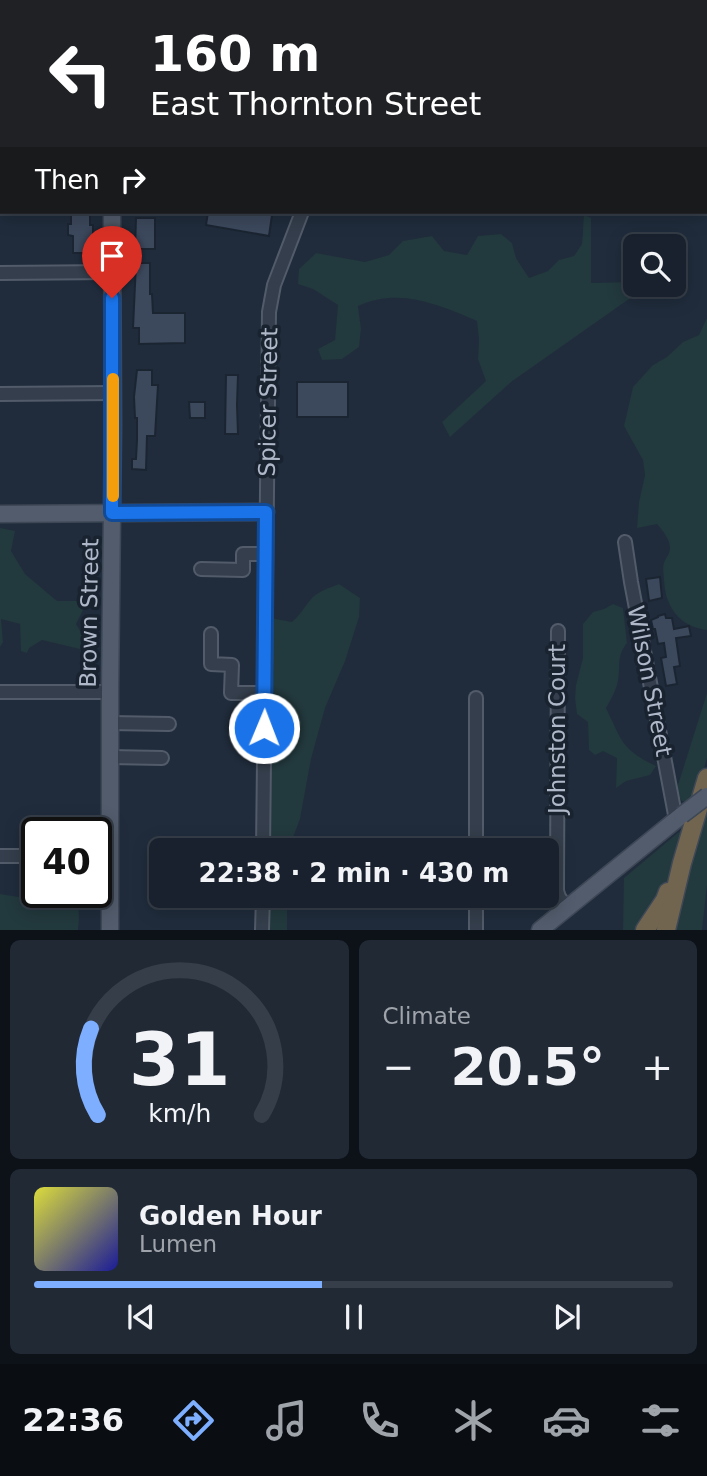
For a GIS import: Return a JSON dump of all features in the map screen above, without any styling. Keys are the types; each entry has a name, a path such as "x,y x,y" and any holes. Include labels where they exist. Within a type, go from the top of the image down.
{"highway":[{"path":"666,930 707,778"},
{"path":"645,930 665,900 682,863"}],"main road":[{"name":"Brown Street","path":"106,817 110,757 112,214"},
{"path":"0,514 266,512"},
{"path":"540,930 707,796"},
{"name":"Brown Street","path":"108,908 110,930"}],"street":[{"name":"Spicer Street","path":"263,838 270,302 299,214"},
{"path":"0,273 112,272"},
{"path":"0,394 113,393"},
{"name":"Wilson Street","path":"625,542 679,818"},
{"path":"201,569 243,570 243,554 266,554"},
{"name":"Johnston Court","path":"558,631 557,891 568,908"},
{"path":"211,634 211,664 232,665 231,693 265,693"},
{"path":"0,692 110,692"},
{"path":"476,698 476,838"},
{"path":"110,723 169,724"},
{"path":"110,757 162,758"},
{"path":"0,856 21,856"},
{"path":"262,930 263,908"},
{"path":"476,908 476,930"}],"green space":[{"path":"584,215 591,218 591,283 623,282 623,297 632,297 511,382 450,437 442,422 486,381 478,359 477,321 419,300 389,298 374,301 358,306 361,329 359,347 342,359 322,360 318,349 335,340 338,305 313,289 298,284 299,269 316,253 365,262 389,255 403,241 432,236 444,251 467,255 478,236 501,234 512,243 516,258 529,278 548,271 559,260 574,256 582,244"},
{"path":"707,318 707,630 682,620 667,599 663,569 670,548 663,532 657,524 637,528 645,475 643,460 624,426 633,387 653,365 667,357 683,342 699,335"},
{"path":"0,528 15,531 11,551 25,574 57,601 81,601 83,610 76,624 85,639 84,650 42,640 29,648 27,653 21,651 20,624 1,619 3,642 0,647"},
{"path":"339,584 360,598 359,617 345,661 325,708 311,759 300,819 293,838 269,838 270,618 292,622 309,601 324,590"},
{"path":"613,604 623,608 627,643 620,657 616,688 606,708 629,749 656,766 650,775 626,781 616,788 617,758 603,751 595,755 589,750 588,722 577,714 575,698 583,658 583,624 593,612"},
{"path":"707,693 707,758 697,793 687,801 682,801 677,788"},
{"path":"707,807 707,885 702,930 672,930 678,897"},
{"path":"686,826 661,895 638,930 623,930 624,878"},
{"path":"0,894 21,897 21,908 79,908 78,930 0,930"},
{"path":"268,908 287,908 287,930 268,930"}],"building":[{"path":"71,214 90,214 90,225 93,225 93,253 73,253 73,236 68,235 68,224 71,224"},
{"path":"208,214 272,215 269,236 206,225"},
{"path":"136,218 155,218 155,249 135,249"},
{"path":"136,263 150,263 153,313 185,313 185,343 139,344 139,328 133,328"},
{"path":"137,370 152,370 152,385 158,385 155,436 147,436 146,470 132,469 132,459 136,459 137,440 134,397"},
{"path":"226,375 238,375 238,434 225,434"},
{"path":"297,382 348,382 348,417 297,417"},
{"path":"189,402 205,402 205,418 190,418"},
{"path":"660,577 662,598 649,601 646,579"},
{"path":"665,614 666,618 672,618 674,629 689,626 691,636 676,638 680,666 674,667 677,684 666,686 661,658 666,657 664,643 658,644 651,620"}],"slow traffic":[{"path":"113,379 113,496"}],"route":[{"path":"112,298 112,513 266,512 264,728"}]}
